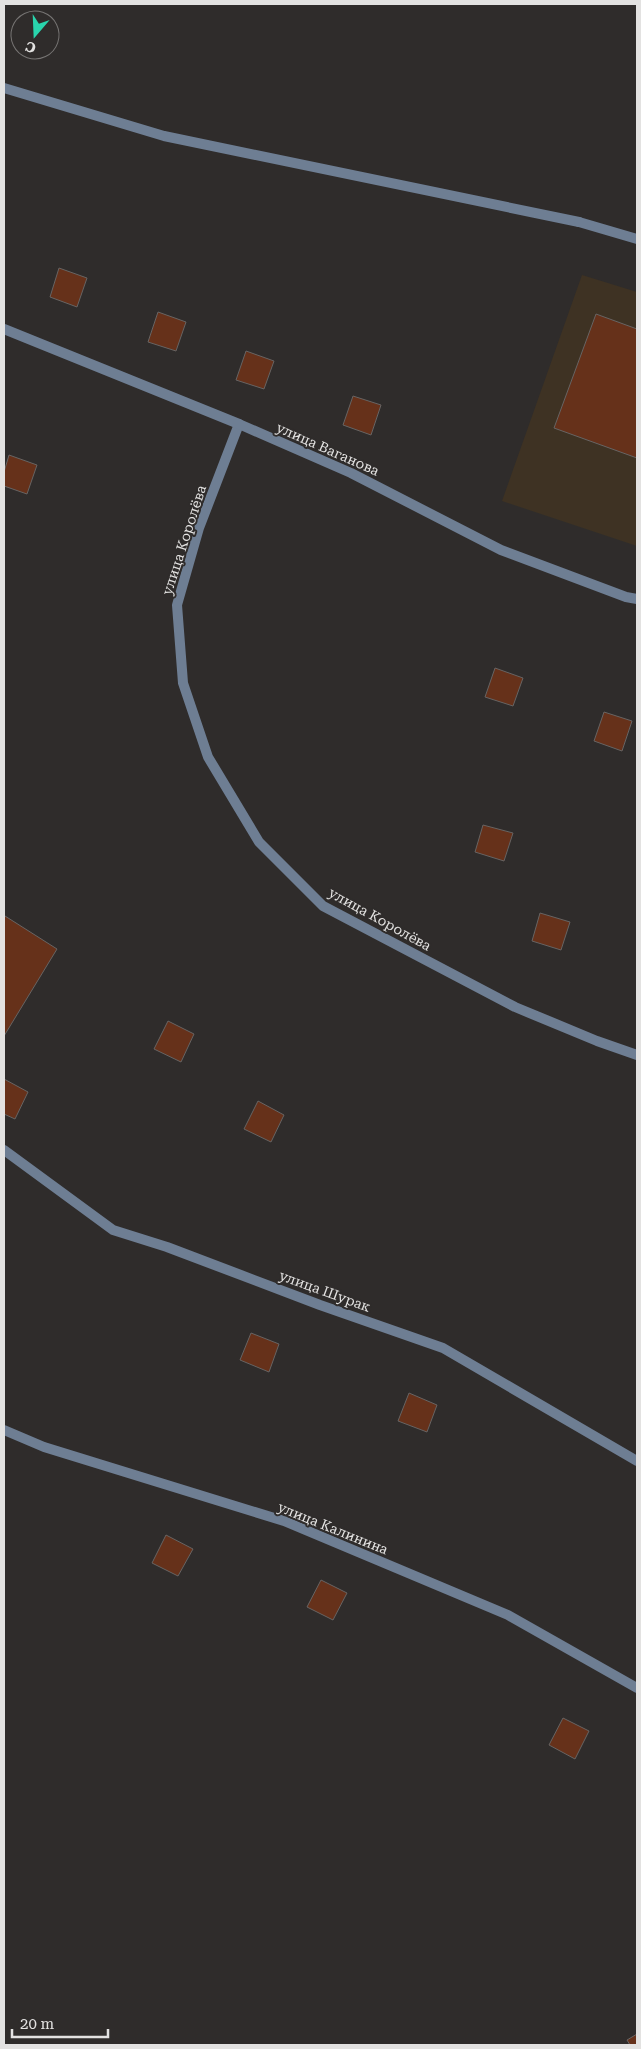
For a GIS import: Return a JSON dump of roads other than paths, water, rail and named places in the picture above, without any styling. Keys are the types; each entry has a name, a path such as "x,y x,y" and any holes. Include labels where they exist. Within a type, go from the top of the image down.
{"street":[{"path":"4,88 164,136 580,222 637,239"},
{"name":"улица Ваганова","path":"4,329 239,424 351,473 501,550 637,599"},
{"name":"улица Королёва","path":"239,424 199,528 177,605 183,683 208,757 259,842 323,906 515,1007 597,1042 637,1054"},
{"name":"улица Шурак","path":"4,1150 113,1230 167,1247 320,1305 443,1348 637,1461"},
{"name":"улица Калинина","path":"4,1430 44,1446 284,1521 508,1615 637,1688"}]}
